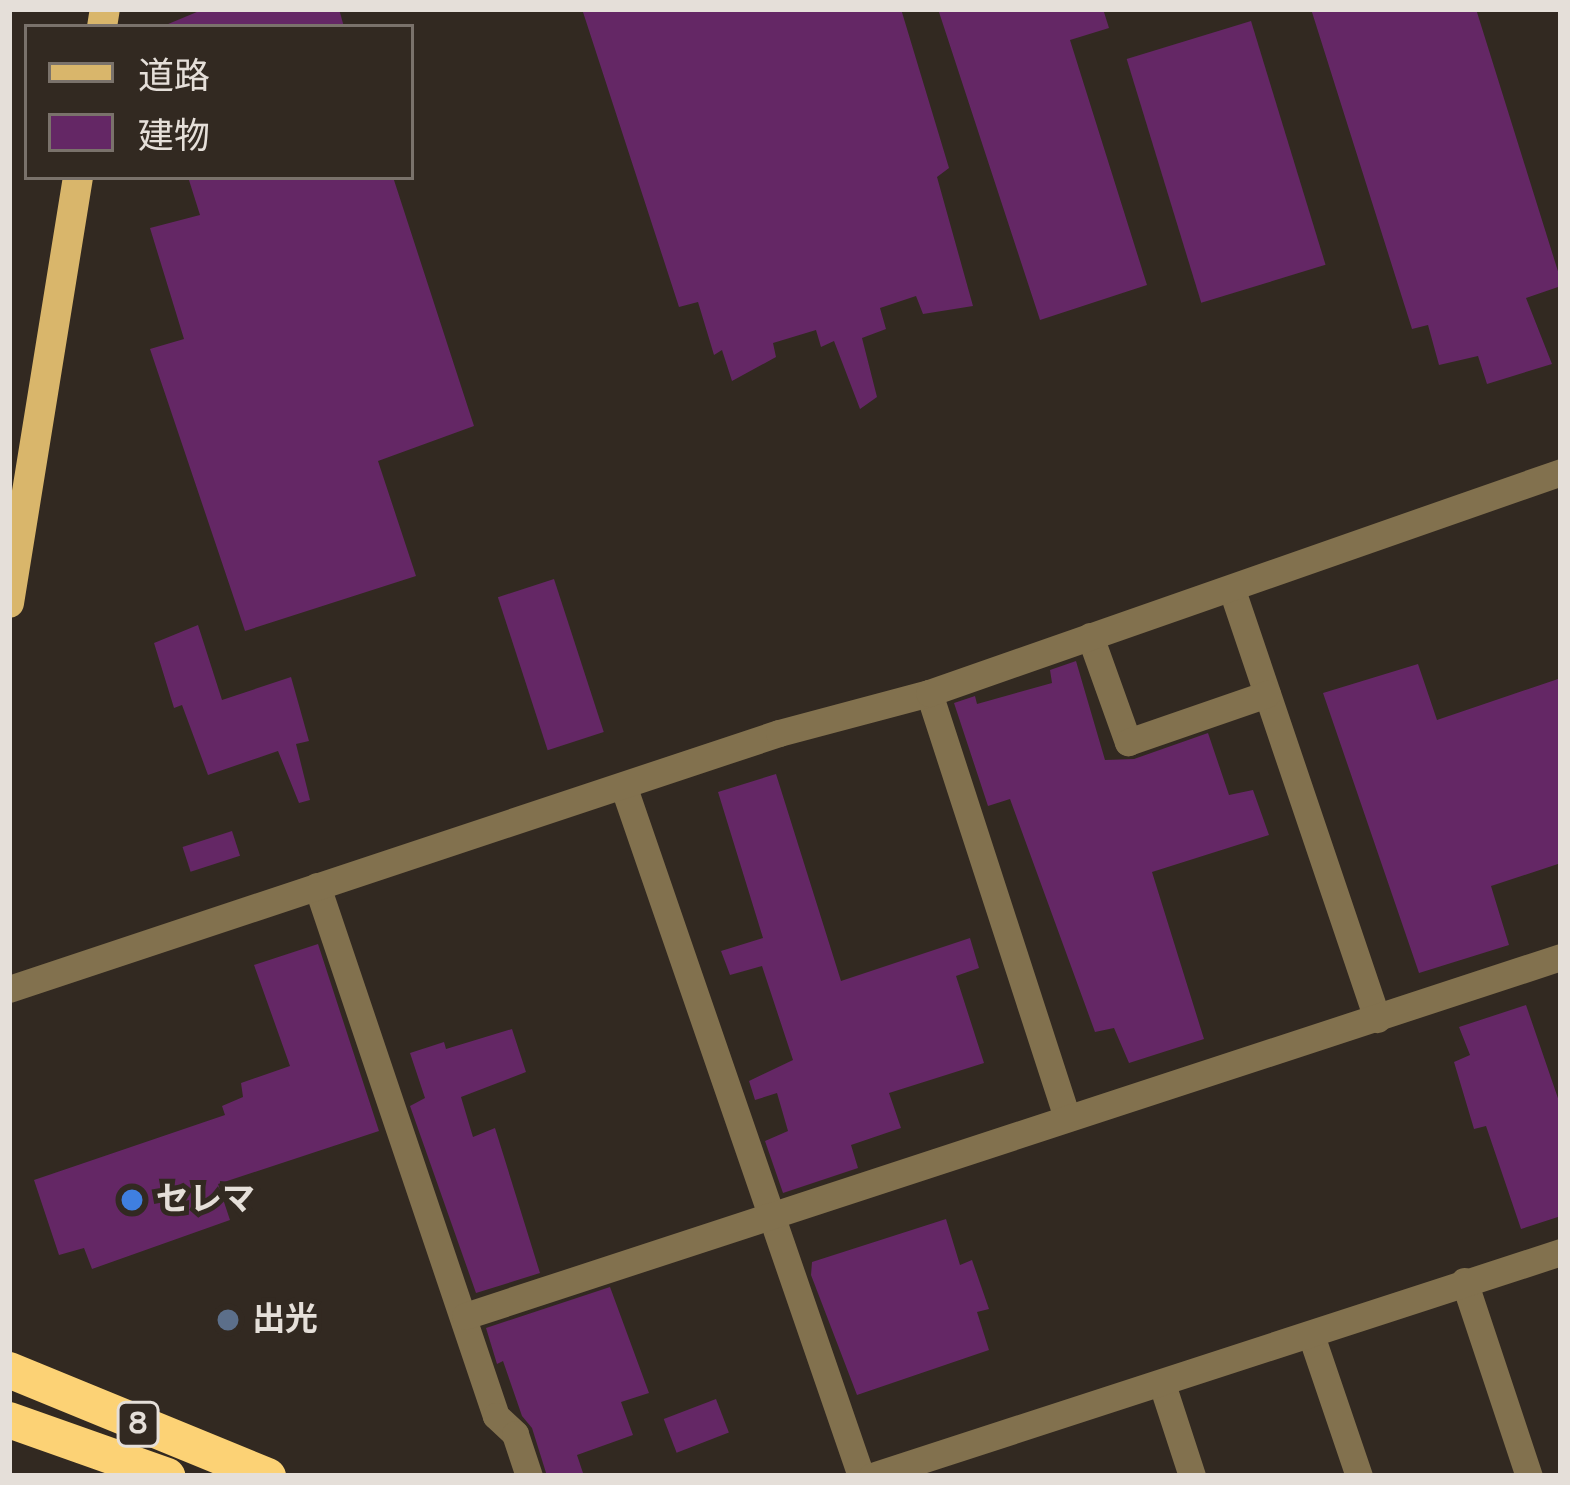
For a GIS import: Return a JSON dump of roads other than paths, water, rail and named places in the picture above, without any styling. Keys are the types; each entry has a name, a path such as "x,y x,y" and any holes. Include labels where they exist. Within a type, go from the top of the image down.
{"highway":[{"name":"8","path":"9,1370 268,1476"},
{"name":"8","path":"9,1420 167,1476"}],"main road":[{"path":"9,603 78,180"}],"street":[{"path":"9,989 625,788 779,733 929,693 1232,590 1398,525 1561,472"},
{"path":"1232,590 1377,1019"},
{"path":"1090,635 1128,742 1267,694"},
{"path":"929,693 1067,1117"},
{"path":"625,788 768,1217 861,1476"},
{"path":"317,886 465,1316 510,1476"},
{"path":"465,1316 1561,957"},
{"path":"872,1476 928,1468 1162,1384 1561,1252"},
{"path":"1465,1281 1529,1476"},
{"path":"1311,1335 1359,1476"},
{"path":"1162,1384 1192,1476"},
{"path":"496,1416 515,1434 529,1476"}],"place":[{"name":"セレマ","path":"132,1200"},
{"name":"出光","path":"228,1320"}]}
